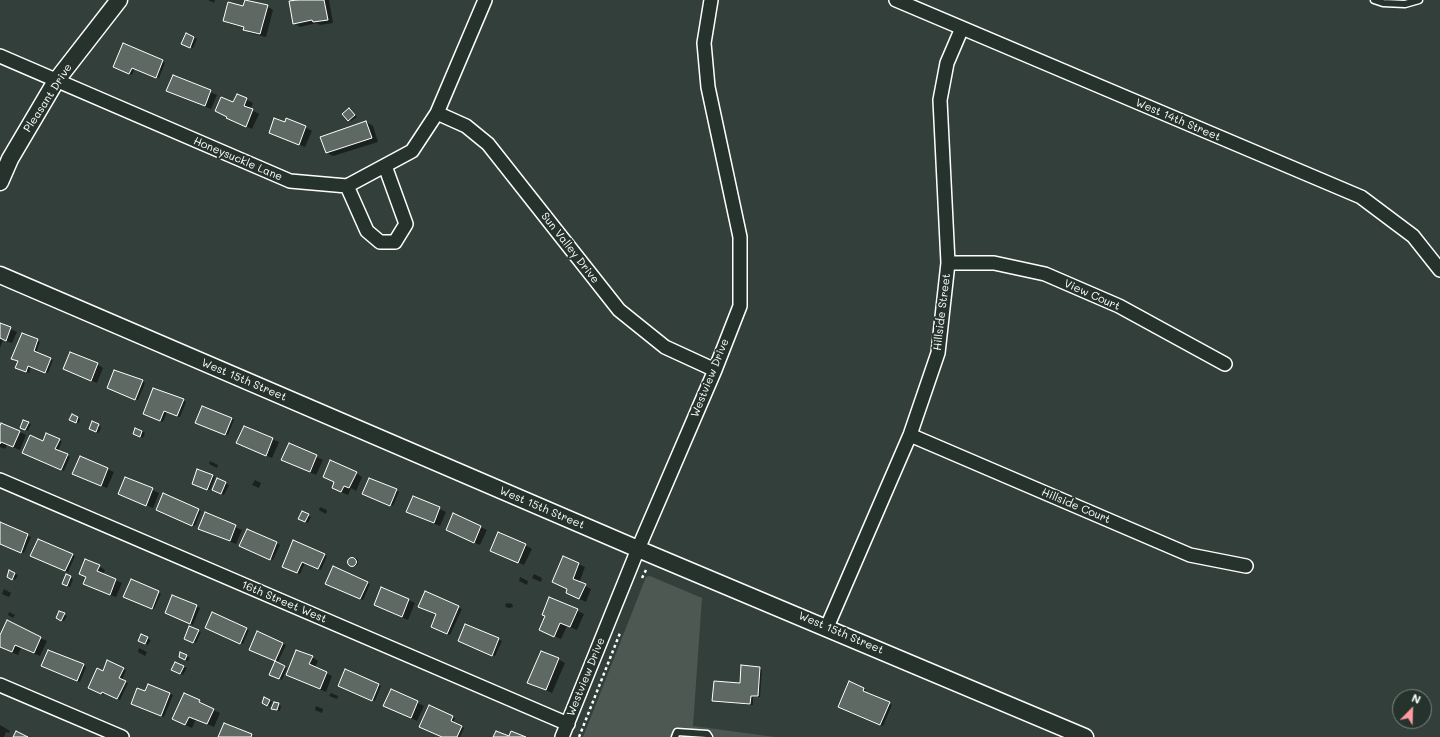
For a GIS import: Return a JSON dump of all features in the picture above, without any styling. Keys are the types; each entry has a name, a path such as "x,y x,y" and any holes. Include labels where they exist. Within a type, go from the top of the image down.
{"street":[{"name":"Pleasant Drive","path":"0,182 10,159 56,81 119,0"},
{"path":"385,166 406,224 395,242 380,242 367,231 347,186 412,151 437,113 485,0"},
{"name":"Westview Drive","path":"562,737 638,549 740,306 740,237 708,87 704,43 711,0"},
{"name":"West 14th Street","path":"896,0 1361,197 1413,236 1440,270"},
{"name":"Hillside Street","path":"827,627 910,435 938,353 948,263 940,100 947,63 962,28"},
{"name":"Honeysuckle Lane","path":"0,56 290,181 347,186"},
{"name":"Sun Valley Drive","path":"437,113 466,126 488,144 619,310 665,347 714,370"},
{"name":"View Court","path":"948,263 994,263 1044,274 1119,306 1225,364"},
{"name":"West 15th Street","path":"0,275 638,549 827,627 1085,737"},
{"name":"Hillside Court","path":"910,435 1190,556 1246,566"},
{"name":"16th Street West","path":"0,480 568,724"},
{"path":"0,685 122,737"}],"lane":[{"path":"1374,0 1382,3 1405,4 1419,0"},
{"path":"675,737 677,732 707,734 709,737"}],"path":[{"path":"641,579 654,555"},
{"path":"579,737 621,630"}],"shaded area":[{"path":"650,576 702,598 693,726 775,737 583,737 646,577"}],"building":[{"path":"245,0 268,5 260,34 243,30 244,27 223,21 228,2 243,6"},
{"path":"324,0 328,20 313,22 312,20 293,24 289,1"},
{"path":"186,33 194,37 190,48 181,44"},
{"path":"123,43 163,60 156,78 132,68 129,74 113,67"},
{"path":"173,75 211,90 205,106 166,91"},
{"path":"237,94 247,98 244,106 253,109 246,127 215,111 221,97 233,102"},
{"path":"349,108 355,115 348,121 342,114"},
{"path":"274,118 285,122 286,118 306,126 299,145 269,133"},
{"path":"366,121 372,138 326,153 320,137"},
{"path":"0,323 11,327 6,341 0,338"},
{"path":"22,333 38,339 34,351 51,358 45,373 28,366 26,372 15,368 18,361 11,359"},
{"path":"70,352 98,363 91,381 63,369"},
{"path":"114,370 143,380 135,400 107,388"},
{"path":"153,388 184,399 177,416 164,411 160,421 143,414"},
{"path":"202,406 232,418 225,435 195,423"},
{"path":"72,414 78,417 76,423 69,420"},
{"path":"23,420 29,422 25,430 20,428"},
{"path":"92,421 99,424 96,432 89,429"},
{"path":"1,423 20,431 13,447 1,442 0,444"},
{"path":"244,426 273,438 266,456 236,443"},
{"path":"135,428 142,431 140,437 133,434"},
{"path":"46,433 60,439 55,449 68,454 61,470 22,453 30,435 43,441"},
{"path":"289,443 317,455 310,472 281,460"},
{"path":"80,456 108,468 101,486 72,474"},
{"path":"330,460 357,472 349,488 344,486 341,492 332,488 334,482 323,477"},
{"path":"197,469 213,475 207,490 192,484"},
{"path":"125,477 153,488 146,506 118,494"},
{"path":"217,478 226,482 221,494 212,490"},
{"path":"369,478 397,489 390,506 362,494"},
{"path":"163,493 199,509 192,526 156,510"},
{"path":"413,496 440,507 434,523 406,512"},
{"path":"302,511 309,514 305,522 298,519"},
{"path":"205,512 236,525 230,541 198,529"},
{"path":"453,513 481,526 474,543 446,530"},
{"path":"0,522 28,534 21,553 0,544"},
{"path":"247,529 277,542 270,560 239,546"},
{"path":"498,532 526,544 518,563 490,551"},
{"path":"38,539 73,554 65,571 30,556"},
{"path":"293,540 325,554 318,569 302,562 297,573 282,567"},
{"path":"563,556 579,563 573,579 586,584 579,599 566,593 567,589 552,582"},
{"path":"350,558 354,558 356,562 354,566 350,566 348,564 348,560"},
{"path":"85,559 100,565 97,571 116,579 110,595 83,584 86,577 79,574"},
{"path":"333,566 368,582 360,599 325,584"},
{"path":"9,570 15,573 12,580 7,577"},
{"path":"66,574 71,576 67,586 62,584"},
{"path":"131,579 159,591 152,609 123,597"},
{"path":"381,587 409,599 402,617 374,605"},
{"path":"425,591 459,606 447,634 431,627 436,614 418,607"},
{"path":"172,595 197,605 190,624 165,613"},
{"path":"549,597 578,609 570,627 560,623 554,637 539,630 545,616 542,615"},
{"path":"59,611 65,613 61,621 56,618"},
{"path":"212,612 247,628 240,644 205,628"},
{"path":"7,620 41,637 34,653 15,645 12,652 0,647 0,635"},
{"path":"465,624 499,638 492,656 458,641"},
{"path":"189,626 199,630 193,643 184,639"},
{"path":"257,631 283,643 275,661 249,650"},
{"path":"141,634 148,637 145,644 138,641"},
{"path":"48,650 84,664 77,681 41,666"},
{"path":"296,650 313,656 309,664 327,672 320,689 286,675"},
{"path":"541,651 559,658 546,690 527,683"},
{"path":"180,652 187,655 185,660 179,657"},
{"path":"107,660 124,668 119,678 126,681 117,699 102,692 101,694 88,688 97,668 103,671"},
{"path":"275,661 285,666 279,679 269,675"},
{"path":"175,662 184,666 180,674 171,670"},
{"path":"741,665 760,667 758,696 751,696 750,704 712,701 714,681 740,683"},
{"path":"345,669 379,684 372,701 338,686"},
{"path":"849,681 864,688 863,691 890,702 880,725 838,707"},
{"path":"148,684 170,693 161,716 131,704 137,688 145,691"},
{"path":"391,689 418,701 411,718 383,706"},
{"path":"184,693 200,700 199,702 214,709 207,724 189,717 185,725 172,719"},
{"path":"264,697 270,700 267,706 262,703"},
{"path":"274,702 279,703 277,710 271,709"},
{"path":"429,705 453,716 451,721 462,726 457,737 442,737 419,727"},
{"path":"224,723 252,734 251,737 218,737"},
{"path":"16,731 28,737 13,737"},
{"path":"496,731 509,736 511,731 526,737 493,737"}]}
